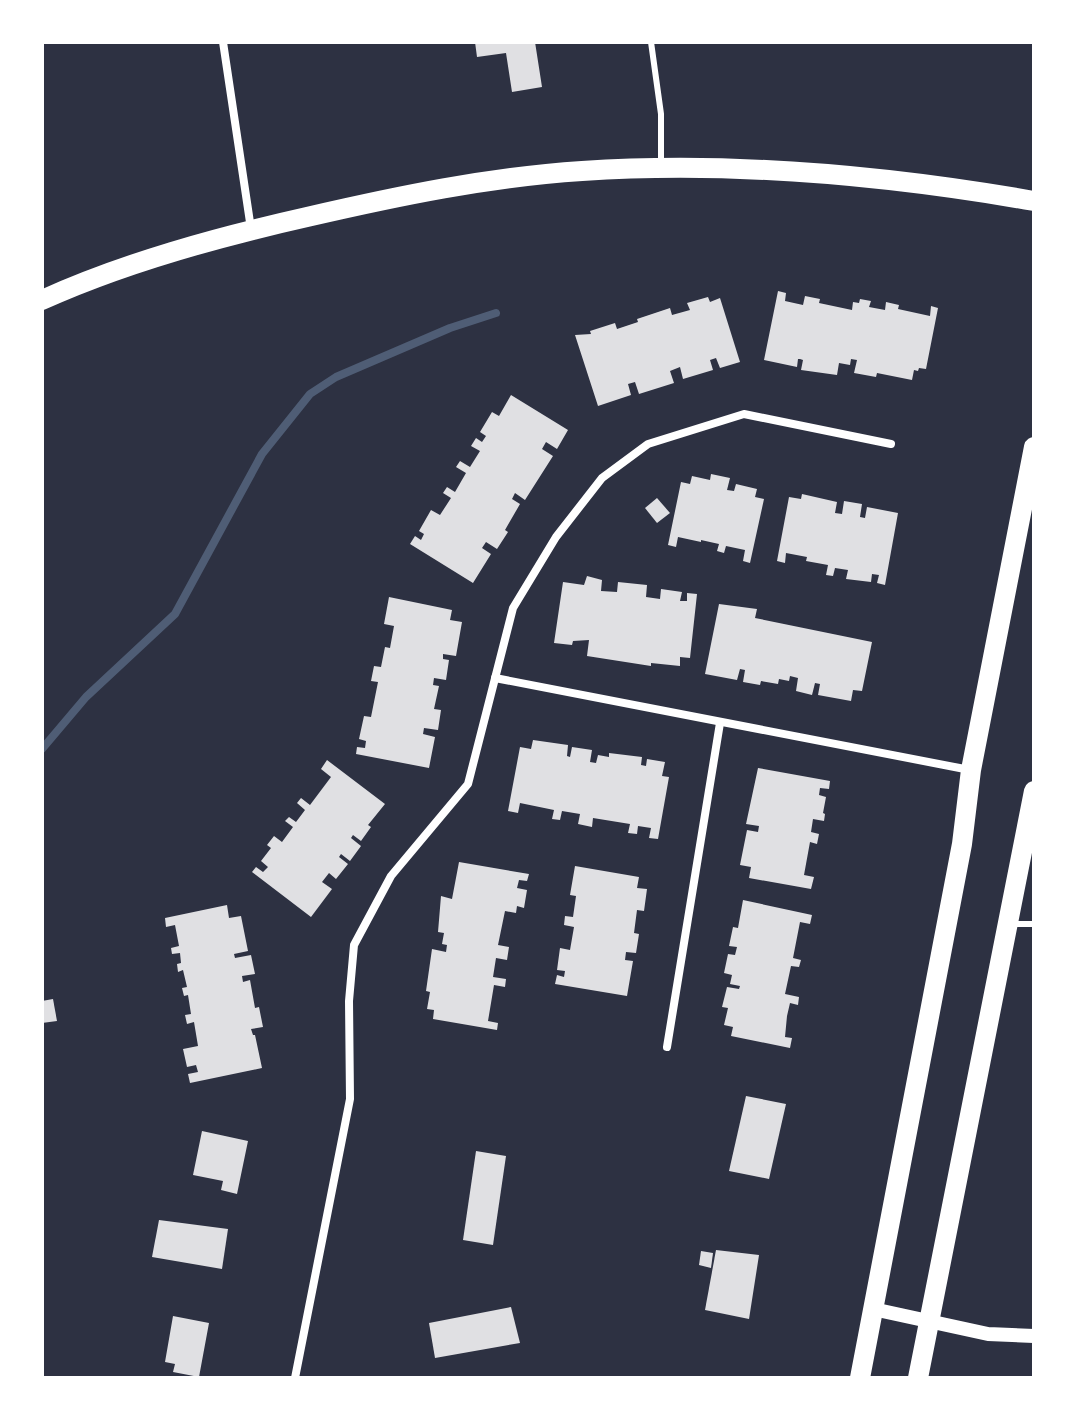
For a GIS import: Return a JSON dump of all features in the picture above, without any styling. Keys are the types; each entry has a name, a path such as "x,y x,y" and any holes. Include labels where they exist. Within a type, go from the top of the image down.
{"main road":[{"path":"42,300 120,268 251,230 476,183 579,171 661,167 750,168 886,179 1034,201"},
{"path":"860,1378 962,844 971,770 1034,447"},
{"path":"918,1378 1034,791"}],"street":[{"path":"223,42 251,230"},
{"path":"295,1378 350,1099 349,1001 354,945 391,876 468,784 513,608 556,537 602,478 648,444 744,414 891,444"},
{"path":"495,678 971,770"},
{"path":"667,1047 720,723"},
{"path":"873,1309 988,1334 1034,1336"}],"lane":[{"path":"651,42 661,114 661,167"},
{"path":"1008,924 1034,924"}],"building":[{"path":"475,42 535,42 542,87 512,92 506,53 477,57"},
{"path":"778,291 786,293 785,301 803,305 805,296 820,299 819,303 852,310 853,302 859,303 860,299 871,301 869,307 885,310 886,302 899,305 898,309 930,316 931,306 938,308 926,369 914,370 912,380 877,373 876,377 854,373 857,360 851,359 850,365 839,363 837,375 801,370 803,360 800,359 797,367 764,360"},
{"path":"708,297 710,302 720,298 740,362 720,368 716,358 710,360 713,370 683,379 680,367 670,371 674,383 639,394 635,382 628,384 631,395 598,406 575,335 591,334 590,331 615,323 617,329 670,308 672,315 690,310 687,303"},
{"path":"511,395 568,430 557,449 546,442 542,449 553,456 525,500 515,493 512,499 520,504 505,530 508,532 497,549 486,542 482,548 491,554 473,583 410,544 415,536 421,540 424,534 419,531 431,510 440,515 451,498 443,493 447,487 455,492 466,473 456,467 460,461 470,467 480,451 471,446 476,438 482,442 486,436 480,432 492,412 499,416"},
{"path":"711,474 730,478 727,490 734,491 736,484 757,489 755,497 764,499 750,563 743,561 745,550 726,546 724,553 717,551 719,544 701,540 678,537 676,547 668,545 681,482 690,484 692,476 710,480"},
{"path":"802,494 837,502 835,513 842,514 844,501 862,504 860,517 865,518 867,507 898,513 885,585 877,583 879,575 872,574 871,582 846,579 848,570 835,568 833,576 826,575 828,565 806,561 807,557 786,553 785,563 777,561 789,497 801,499"},
{"path":"657,498 670,513 657,523 645,508"},
{"path":"587,576 602,580 601,591 617,592 618,582 647,585 646,597 660,599 661,589 682,592 680,601 687,601 687,593 697,594 690,658 680,657 680,666 651,663 651,666 587,656 589,640 573,641 572,645 554,643 563,582 584,585"},
{"path":"389,597 452,610 450,620 462,622 456,656 443,654 443,659 449,660 446,680 434,678 433,685 439,686 434,709 441,710 438,730 424,728 423,734 435,737 429,768 356,754 357,747 365,748 366,741 359,739 364,716 371,717 378,682 371,681 374,666 381,667 385,647 390,648 394,626 384,624"},
{"path":"719,604 757,609 755,618 872,642 862,691 853,690 851,701 818,695 820,684 815,683 812,695 796,691 798,678 790,676 789,681 779,679 778,684 761,681 760,685 743,682 745,670 740,669 737,680 705,674"},
{"path":"533,740 568,745 567,756 570,757 572,747 592,750 590,762 596,763 598,755 609,757 609,753 642,757 641,765 646,766 647,759 665,762 662,776 669,777 658,839 649,838 651,828 638,826 637,834 628,833 630,824 593,818 592,827 578,824 580,814 562,811 560,820 552,819 554,810 520,803 518,813 508,811 520,747 531,749"},
{"path":"327,760 385,804 368,825 371,827 361,841 353,835 351,838 361,846 350,861 341,854 339,857 348,864 336,879 329,873 322,882 332,889 311,917 252,872 256,867 263,872 268,867 261,861 271,848 267,845 274,836 282,842 293,827 285,821 289,817 296,822 305,810 297,803 301,798 310,805 331,777 321,769"},
{"path":"758,768 830,781 829,789 820,788 819,795 826,797 824,821 813,819 811,832 819,834 817,844 810,842 804,875 814,877 811,889 749,878 751,867 740,865 747,830 758,832 759,826 746,824"},
{"path":"459,862 529,874 527,881 519,880 517,888 527,890 524,908 517,906 516,913 505,911 498,945 509,947 507,960 496,958 493,977 506,979 505,987 494,985 488,1021 498,1023 497,1030 433,1019 434,1010 427,1009 430,992 426,991 432,949 446,952 447,945 442,944 444,933 438,932 441,896 452,899"},
{"path":"575,866 639,877 637,888 647,889 644,911 637,910 634,933 639,934 636,953 626,952 625,960 633,961 627,996 555,984 557,975 564,977 565,971 557,970 560,948 570,950 574,927 564,925 565,916 573,917 576,896 570,895"},
{"path":"743,900 812,915 810,924 800,922 793,958 801,960 799,967 791,966 785,994 799,997 798,1005 790,1003 787,1016 785,1037 792,1038 790,1048 731,1036 733,1027 724,1025 728,1008 722,1007 727,987 739,989 740,986 730,984 732,975 724,973 728,954 735,955 737,947 729,946 733,927 738,928"},
{"path":"227,905 229,918 241,916 248,951 234,954 235,958 251,955 255,974 242,976 243,982 250,980 255,1008 259,1007 263,1027 251,1029 262,1068 190,1083 188,1074 198,1072 196,1065 187,1067 183,1049 198,1046 194,1022 187,1024 185,1015 191,1014 188,995 184,996 182,988 187,987 183,970 178,972 180,953 172,954 171,948 179,946 175,925 166,927 165,918"},
{"path":"53,999 57,1021 42,1023 42,1001"},
{"path":"746,1096 786,1104 769,1179 729,1171"},
{"path":"202,1131 248,1141 237,1194 221,1190 223,1181 193,1175"},
{"path":"476,1151 506,1156 493,1245 463,1240"},
{"path":"159,1220 228,1229 222,1269 152,1257"},
{"path":"716,1250 759,1255 749,1319 705,1310"},
{"path":"701,1251 713,1253 711,1268 699,1265"},
{"path":"511,1307 520,1343 435,1358 429,1323"},
{"path":"173,1316 209,1323 199,1377 173,1372 175,1364 165,1362"}],"waterway":[{"path":"42,749 86,697 175,614 262,454 310,394 336,377 450,328 496,313"}]}
